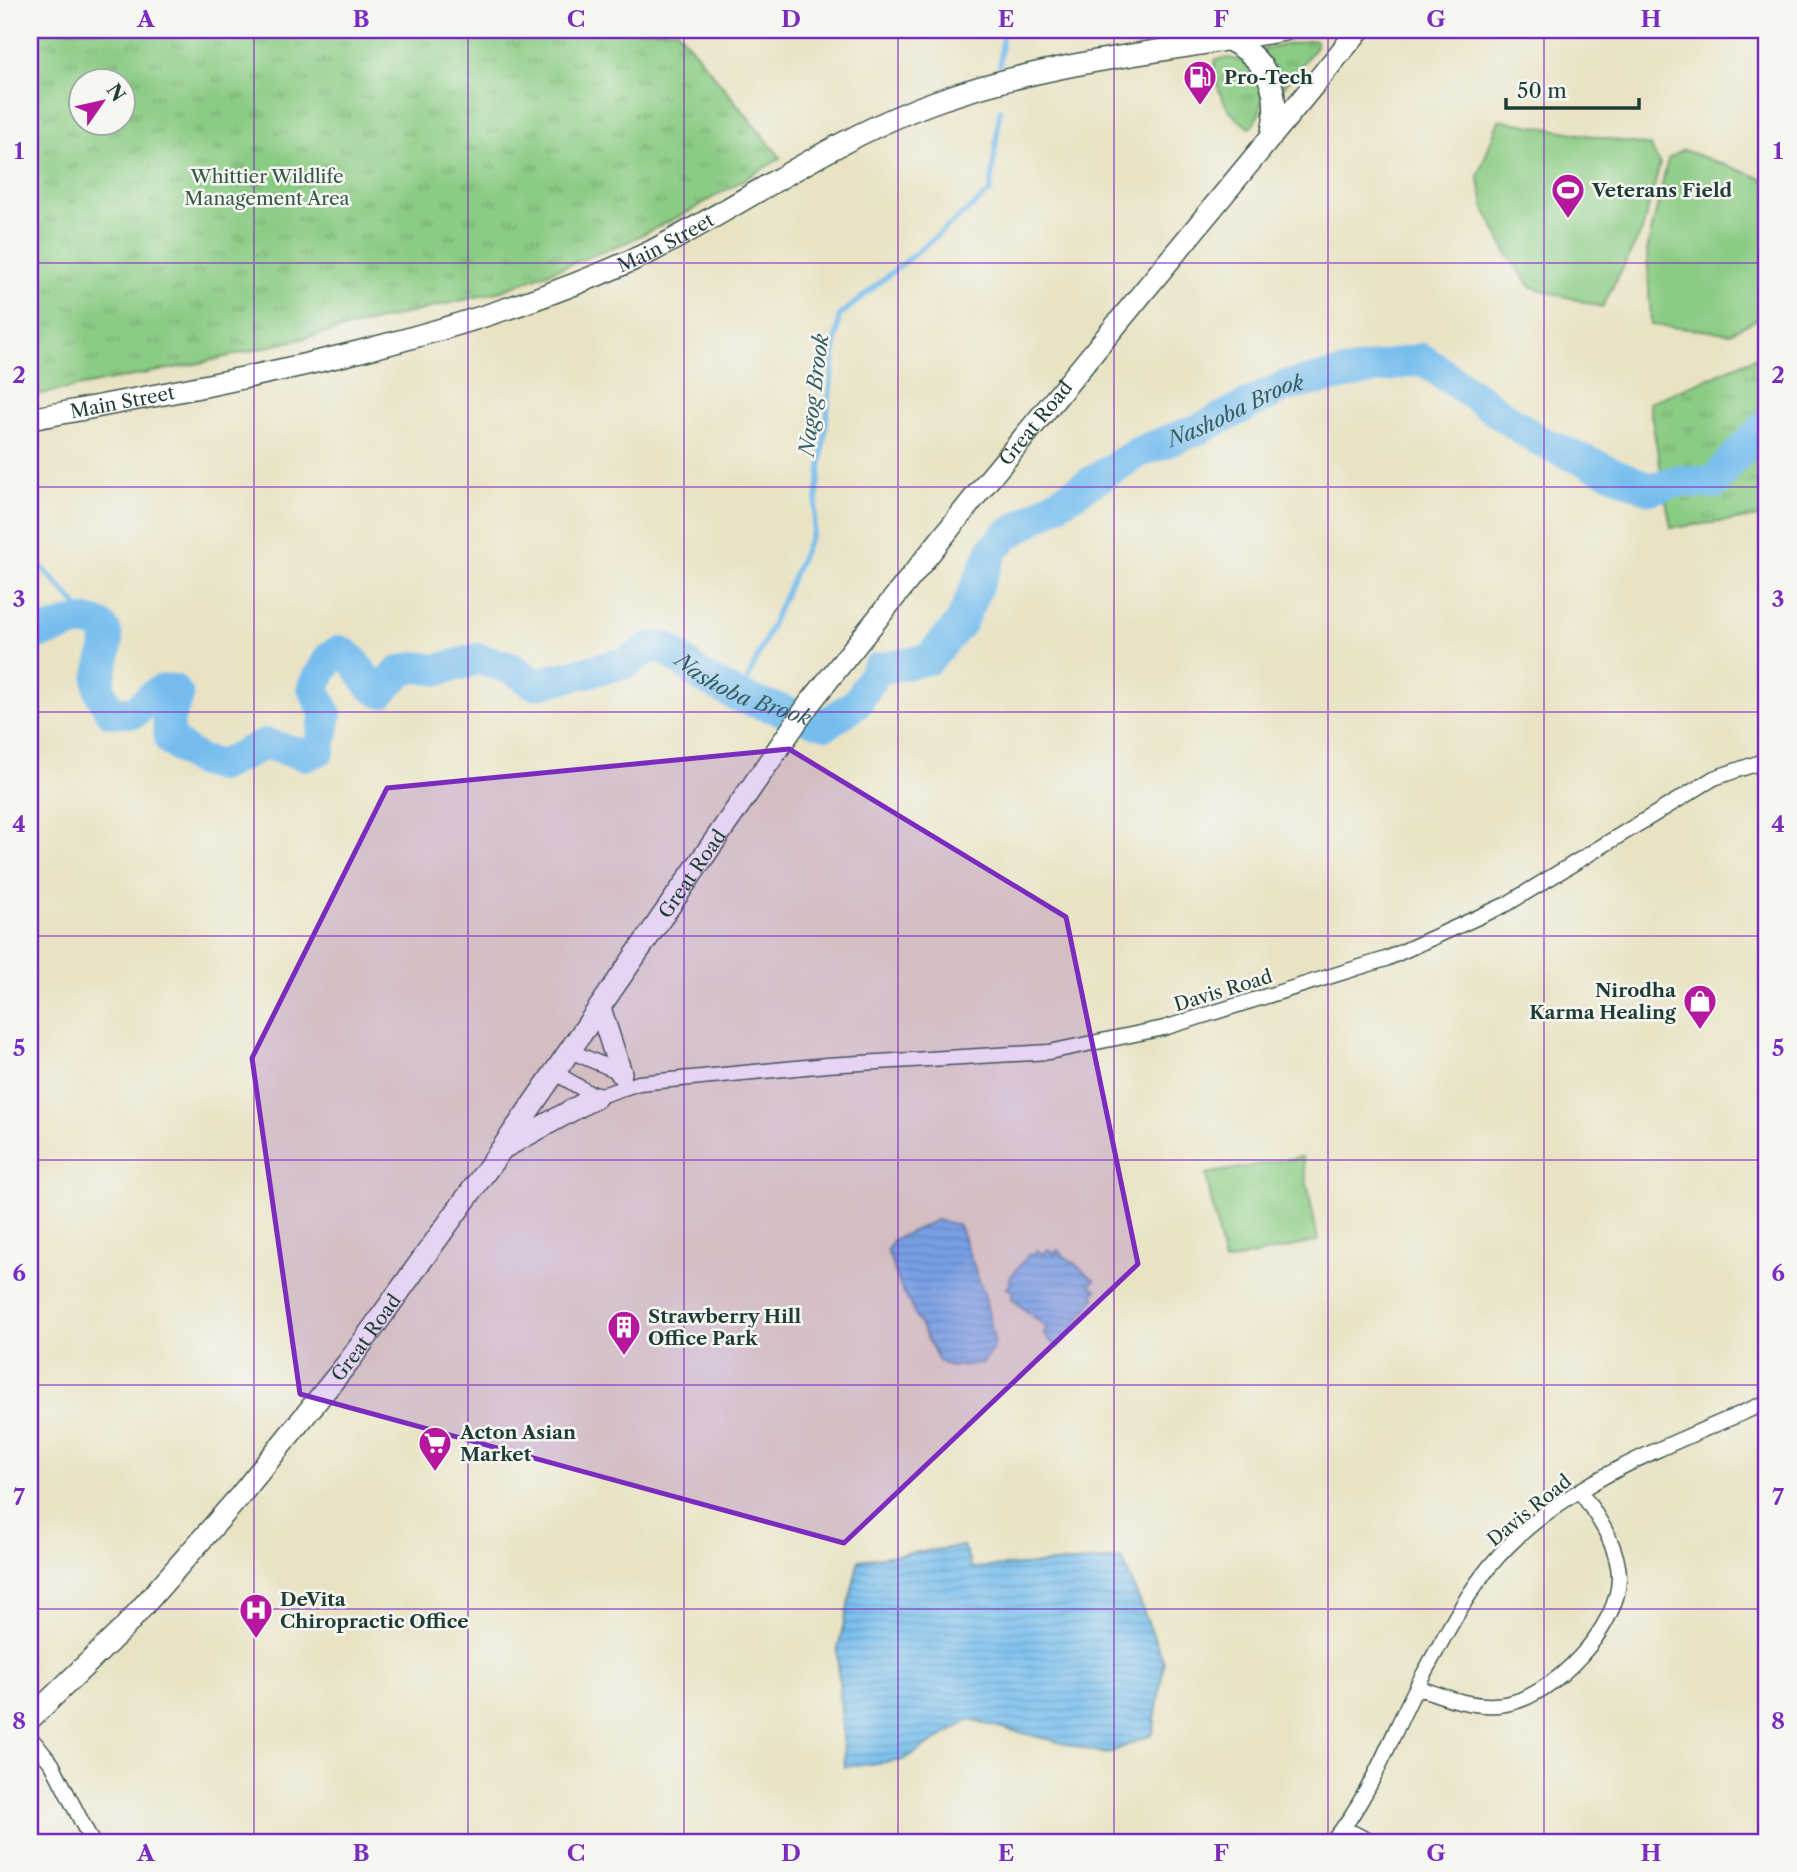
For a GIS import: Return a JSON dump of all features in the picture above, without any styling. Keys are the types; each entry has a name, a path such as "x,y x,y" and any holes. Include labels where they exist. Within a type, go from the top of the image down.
{"main road":[{"name":"Main Street","path":"30,419 343,356 458,325 613,270 861,135 942,99 1054,69 1285,30"},
{"name":"Great Road","path":"30,1719 124,1628 239,1497 350,1360 502,1149 809,704 960,514 1359,30"},
{"path":"1229,40 1244,48 1268,73 1276,105 1272,135"},
{"path":"600,1008 630,1078"},
{"path":"502,1149 596,1097"}],"street":[{"name":"Davis Road","path":"596,1097 630,1078 1049,1052 1164,1028 1398,953 1507,904 1714,778 1767,760"},
{"name":"Davis Road","path":"570,1051 630,1078"},
{"path":"554,1072 596,1097"},
{"name":"Davis Road","path":"1332,1842 1368,1792 1417,1687 1460,1609 1491,1565 1523,1534 1580,1491 1767,1402"},
{"path":"1417,1687 1474,1704 1503,1705 1526,1699 1561,1675 1584,1652 1606,1622 1617,1597 1619,1576 1615,1554 1605,1531 1580,1491"},
{"path":"30,1737 52,1764 92,1842"},
{"path":"1344,1828 1371,1842"}],"highlighted area":[{"path":"789,749 1066,917 1138,1264 844,1543 300,1394 252,1058 387,788"}],"green space":[{"name":"Whittier Wildlife Management Area","path":"30,30 677,30 781,158 688,212 627,242 501,291 200,363 30,396"},
{"path":"1316,41 1316,47 1282,89 1279,73 1259,50"},
{"path":"1229,58 1250,68 1261,85 1261,107 1251,127 1228,108 1219,89 1214,69 1215,60"},
{"name":"Veterans Field","path":"1499,120 1650,146 1660,164 1642,231 1602,307 1531,287 1506,252 1485,209 1478,176"},
{"name":"Veterans Field","path":"1683,150 1767,180 1767,314 1730,333 1651,325 1647,251 1668,159"},
{"path":"1767,353 1767,516 1671,528 1649,403"},
{"path":"1302,1157 1318,1241 1224,1262 1206,1174"}],"water":[{"path":"936,1220 959,1225 985,1297 995,1345 983,1363 950,1367 939,1361 900,1285 887,1250 893,1240"},
{"path":"1048,1249 1054,1255 1057,1250 1095,1280 1090,1285 1097,1290 1093,1294 1096,1297 1058,1348 1043,1334 1047,1328 1011,1298 1014,1293 1007,1288 1011,1283 1009,1279 1029,1254 1033,1255 1038,1250 1043,1255"},
{"path":"963,1546 972,1568 1122,1559 1164,1662 1153,1734 1107,1754 970,1720 903,1760 845,1767 837,1652 859,1560"}],"waterway":[{"name":"Nagog Brook","path":"1000,65 1003,30"},
{"name":"Nagog Brook","path":"740,697 813,531 839,316 990,192 1000,110"},
{"name":"Nashoba Brook","path":"30,632 45,632 80,622 98,625 107,637 99,686 111,712 135,712 157,693 174,690 178,696 168,720 170,740 198,760 220,766 265,744 306,755 319,750 326,715 313,687 330,657 339,651 352,659 369,684 381,692 399,672 415,667 438,670 478,659 511,668 535,684 626,663 649,648 666,648 702,677 740,697 826,724 857,703 877,669 929,659 961,622 993,549 1007,535 1139,452 1202,428 1285,386 1422,359 1539,441 1650,489 1678,481 1715,483 1733,459 1767,424"},
{"path":"1744,450 1767,447"},
{"path":"30,554 92,622"}],"place":[{"name":"Pro-Tech","path":"1200,107"},
{"name":"Veterans Field","path":"1568,220"},
{"name":"Nirodha Karma Healing","path":"1700,1031"},
{"name":"Strawberry Hill Office Park","path":"624,1357"},
{"name":"Acton Asian Market","path":"435,1473"},
{"name":"DeVita Chiropractic Office","path":"256,1640"}]}
